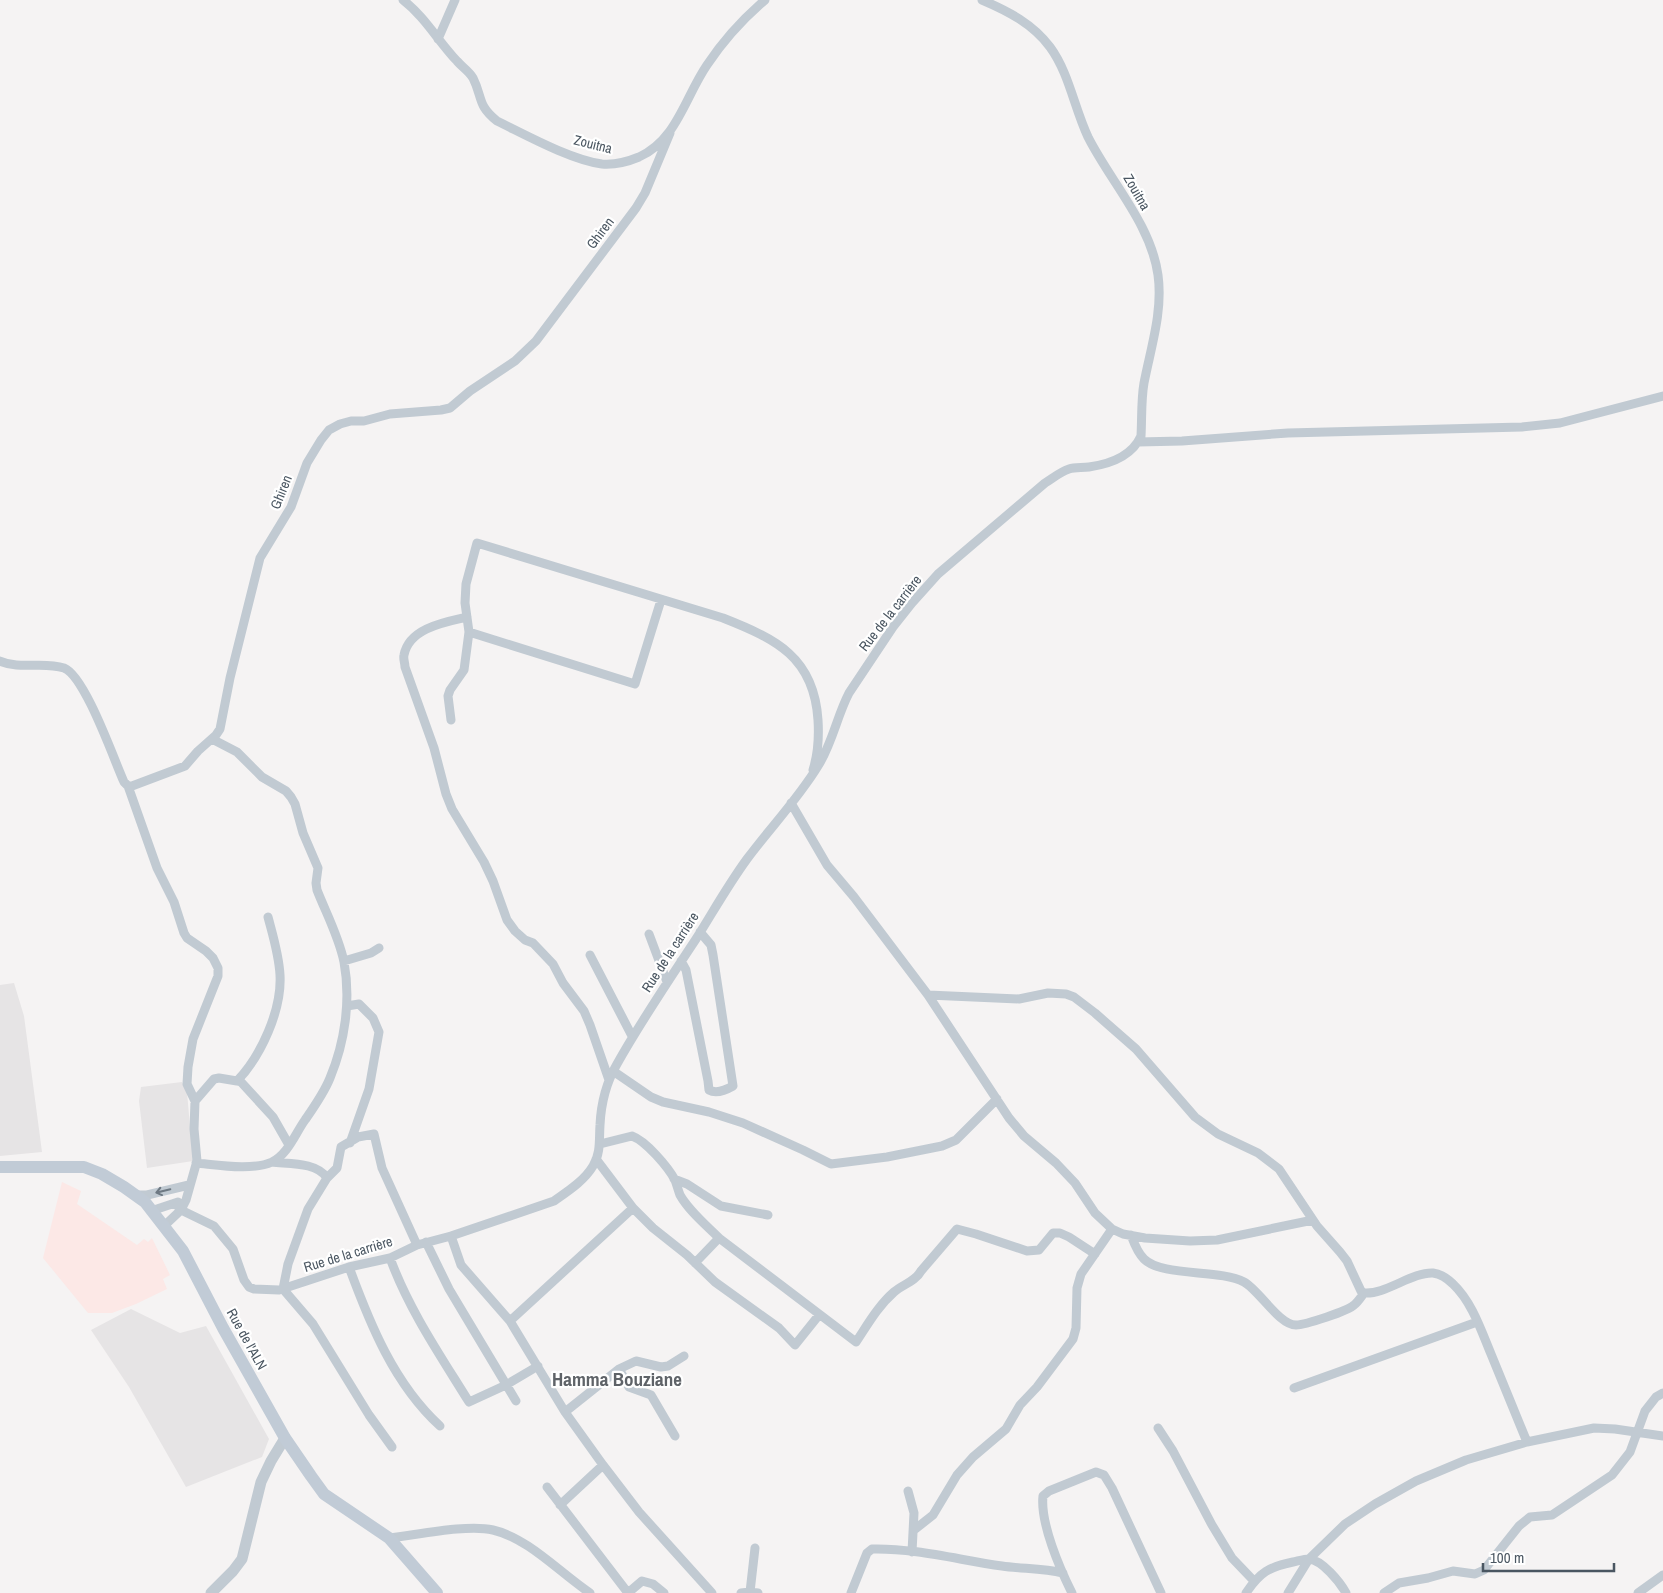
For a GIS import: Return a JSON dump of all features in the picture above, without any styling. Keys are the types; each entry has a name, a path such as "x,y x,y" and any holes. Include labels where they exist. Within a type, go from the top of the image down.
{"main road":[{"name":"Rue de l'ALN","path":"0,1167 84,1167 102,1174 145,1202 183,1251 223,1328 285,1438 324,1494 389,1538 437,1593"}],"street":[{"name":"Zouitna","path":"403,0 412,7 457,62 473,78 482,106 487,113 505,124 578,158 601,164 628,162 645,154 661,142 670,133 706,67 720,46 765,0"},
{"path":"438,39 455,0"},
{"name":"Zouitna","path":"982,0 1020,19 1036,32 1059,60 1082,124 1131,209 1153,252 1158,274 1159,296 1157,320 1144,384 1142,436 1138,442"},
{"name":"Ghiren","path":"128,786 185,766 220,729 230,678 260,558 291,507 307,463 329,430 340,424 364,421 390,414 450,408 470,391 515,362 536,341 636,208 645,193 670,133"},
{"path":"1138,442 1288,433 1541,425 1560,423 1663,396"},
{"name":"Rue de la carrière","path":"178,1207 214,1226 233,1249 244,1280 249,1287 254,1289 283,1289 350,1267 390,1258 422,1244 554,1201 568,1191 587,1174 596,1159 600,1144 602,1109 611,1076 632,1036 732,880 761,839 820,764 842,706 893,627 938,574 1058,473 1071,468 1103,464 1123,456 1138,442"},
{"path":"451,720 448,696 464,670 469,632 465,603 466,584 477,542 723,618 755,631 786,651 802,667 814,690 818,715 817,749 815,764 809,780"},
{"path":"469,632 636,684 661,600"},
{"path":"467,617 443,622 414,638 404,656 405,667 434,748 446,794 452,808 484,862 507,920 515,931 525,940 533,943 553,964 563,983 584,1012 611,1076 662,1102 709,1112 743,1124 831,1164 942,1146 956,1140 996,1099"},
{"path":"0,661 10,665 50,665 71,671 92,706 124,782 128,786 157,868 174,902 184,933 187,938 213,958 218,968 218,976 193,1039 188,1066 187,1084 195,1101 196,1163 186,1200 178,1207 164,1226"},
{"path":"212,739 237,752 262,777 286,791 295,804 303,833 318,868 317,890 344,961 346,1006 343,1035 330,1078 284,1153 272,1162"},
{"path":"791,803 827,865 860,904 928,995 1009,1118 1024,1136 1056,1163 1075,1183 1096,1212 1112,1229 1131,1235 1190,1241 1217,1240 1313,1220"},
{"path":"237,1081 264,1042 278,996 279,961 268,918"},
{"path":"681,961 686,970 708,1081 708,1090 712,1092 726,1090 732,1086 713,955 711,945 700,932"},
{"path":"649,934 667,982"},
{"path":"344,961 371,953 380,948"},
{"path":"590,954 632,1036"},
{"path":"928,995 1019,999 1048,993 1066,994 1074,997 1136,1049 1206,1126 1218,1134 1258,1152 1279,1169 1313,1220 1347,1261 1364,1294"},
{"path":"346,1006 359,1004 363,1007 373,1018 379,1032 369,1089 350,1144"},
{"path":"195,1101 214,1079 219,1078 241,1082 273,1117 289,1145"},
{"path":"392,1446 370,1415 313,1324 283,1289 288,1264 308,1209 327,1178 337,1168 341,1147 350,1144 358,1137 374,1134 382,1168 422,1244 516,1401"},
{"path":"600,1144 632,1136 637,1138 662,1162 674,1178 680,1195 719,1238 856,1342 874,1314 901,1286 917,1278 957,1229 1027,1251 1039,1250 1053,1234 1060,1233 1095,1254"},
{"path":"596,1159 633,1208 653,1228 716,1282 779,1328 795,1345 818,1315"},
{"path":"196,1163 247,1166 272,1162 305,1165 324,1173 327,1178"},
{"path":"674,1178 721,1206 768,1215"},
{"path":"135,1195 147,1195 189,1185"},
{"path":"151,1212 178,1207"},
{"path":"510,1321 633,1208"},
{"path":"914,1530 933,1515 957,1475 973,1457 1006,1429 1020,1405 1037,1387 1073,1339 1076,1328 1077,1288 1081,1274 1112,1229"},
{"path":"1131,1235 1137,1250 1145,1260 1155,1266 1197,1274 1222,1276 1244,1282 1283,1319 1294,1325 1307,1323 1353,1306 1364,1294 1432,1273 1443,1276 1453,1284 1465,1299 1477,1322 1528,1442"},
{"path":"451,1236 461,1265 510,1321 565,1412 603,1465 639,1512 712,1593"},
{"path":"695,1263 719,1238"},
{"path":"390,1258 399,1282 437,1353 469,1402 506,1385 538,1366"},
{"path":"350,1267 374,1329 401,1381 426,1413 440,1426"},
{"path":"1294,1388 1477,1322"},
{"path":"565,1412 619,1369 636,1361 661,1367 668,1366 684,1356"},
{"path":"619,1369 629,1387 651,1395 675,1436"},
{"path":"1384,1593 1399,1583 1428,1578 1452,1571 1475,1574 1484,1570 1519,1526 1530,1517 1552,1515 1612,1475 1630,1452 1636,1432 1646,1411 1656,1396 1663,1393"},
{"path":"1158,1428 1173,1451 1212,1525 1232,1558 1254,1581"},
{"path":"1292,1591 1308,1559 1345,1524 1375,1504 1416,1481 1466,1460 1528,1442 1594,1428 1663,1436"},
{"path":"212,1593 242,1559 261,1482 271,1460 285,1438"},
{"path":"560,1505 603,1465"},
{"path":"1072,1593 1062,1573 1043,1516 1042,1496 1049,1491 1096,1472 1104,1475 1112,1488 1161,1593"},
{"path":"547,1487 628,1593 642,1581 653,1584 664,1593"},
{"path":"908,1491 914,1512 912,1552"},
{"path":"389,1538 472,1528 493,1530 510,1536 530,1548 590,1593"},
{"path":"749,1593 755,1548"},
{"path":"851,1593 867,1553 872,1549 912,1552 998,1566 1049,1570 1062,1573"},
{"path":"1246,1593 1265,1570 1277,1565 1308,1559 1318,1562 1323,1566 1346,1593"},
{"path":"1638,1593 1663,1575"}],"shaded area":[{"path":"14,983 24,1016 42,1152 0,1156 0,985"},
{"path":"182,1082 187,1092 193,1161 147,1168 139,1101 141,1087"},
{"path":"62,1182 81,1191 77,1204 137,1245 144,1239 148,1242 152,1238 170,1275 163,1279 167,1289 112,1313 88,1313 43,1258"},
{"path":"131,1309 180,1333 206,1326 269,1439 262,1457 186,1487 129,1387 91,1330"}],"district":[{"name":"Hamma Bouziane","path":"617,1379"}]}
